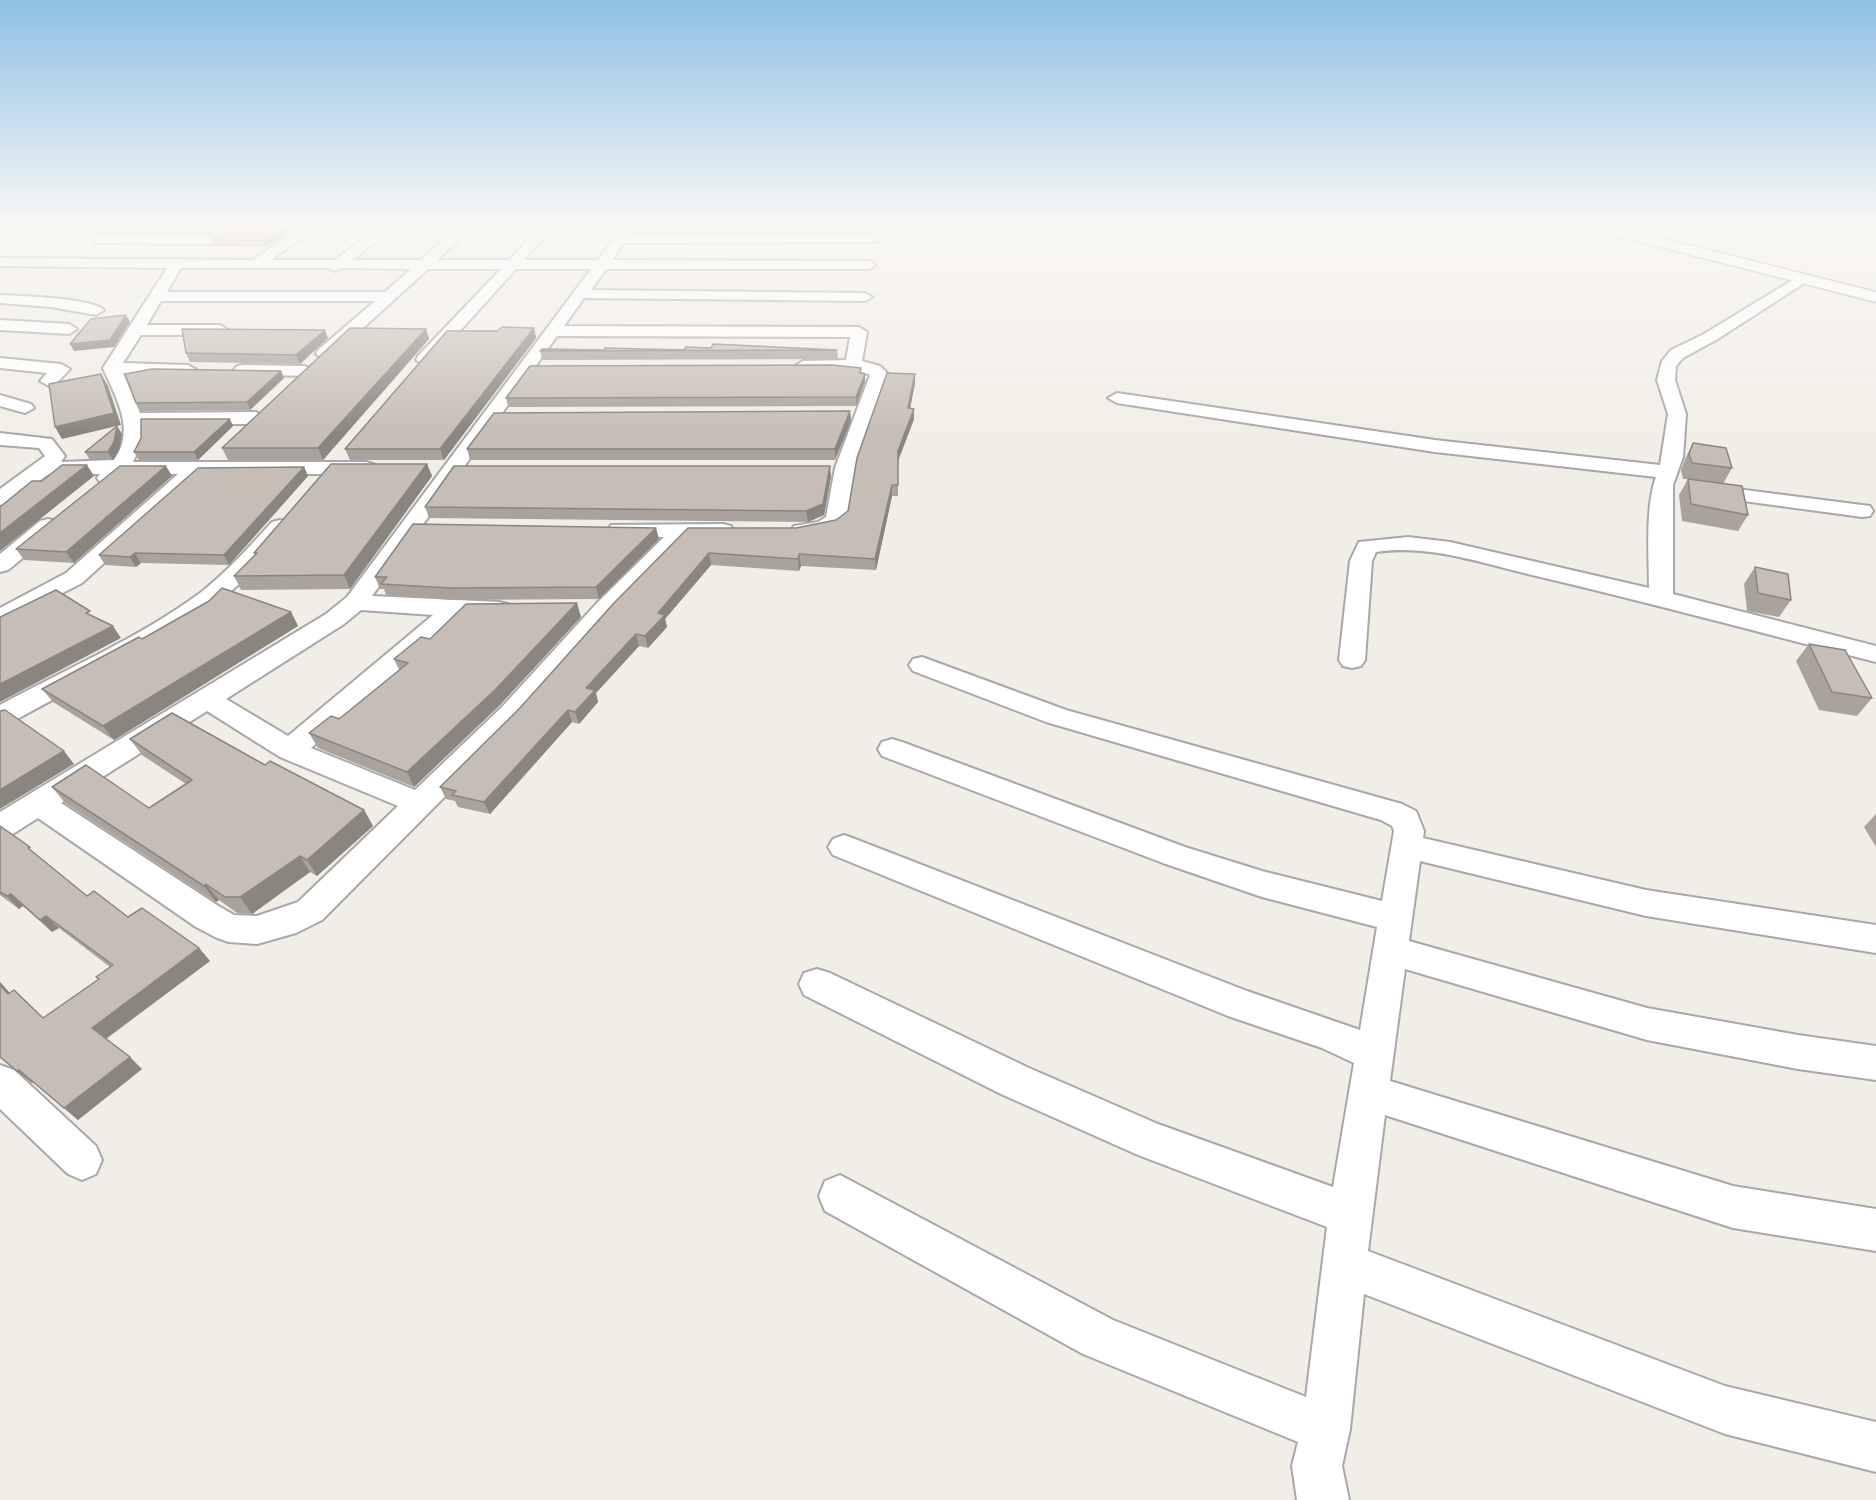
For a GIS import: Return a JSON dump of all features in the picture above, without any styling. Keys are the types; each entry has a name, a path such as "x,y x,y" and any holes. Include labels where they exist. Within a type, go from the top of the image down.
{"street":[{"path":"408,377 483,295"},
{"path":"0,827 335,619 356,603 422,526 440,468 491,415 579,295"},
{"path":"651,295 864,298"},
{"path":"840,295 864,298"},
{"path":"853,366 864,295"},
{"path":"1661,596 1660,538 1665,478 1672,457 1677,414 1666,380 1668,365 1677,354 1710,337 1776,295"},
{"path":"112,368 157,297 391,296"},
{"path":"288,387 391,296"},
{"path":"553,331 864,298"},
{"path":"0,299 51,302 96,310"},
{"path":"0,325 69,329"},
{"path":"135,330 242,330"},
{"path":"326,331 371,331"},
{"path":"426,332 447,332"},
{"path":"0,363 61,369 49,381"},
{"path":"783,366 870,367 879,374 845,468 836,520 830,526 817,530 786,531"},
{"path":"525,367 548,367"},
{"path":"112,368 203,370"},
{"path":"90,492 118,470 134,448 136,438 132,419 112,368"},
{"path":"225,370 305,371"},
{"path":"1118,398 1247,414 1482,452 1574,460 1665,478 1862,511"},
{"path":"0,400 25,408"},
{"path":"241,433 272,403"},
{"path":"841,413 865,413"},
{"path":"491,415 514,415"},
{"path":"132,419 256,418"},
{"path":"0,439 45,443 55,456 44,468 0,499"},
{"path":"0,618 74,578 225,447"},
{"path":"315,486 346,450"},
{"path":"44,468 118,470 385,468"},
{"path":"440,468 475,468"},
{"path":"821,468 845,468"},
{"path":"0,565 63,513"},
{"path":"0,717 170,624 208,598 238,573 292,513"},
{"path":"602,530 740,531"},
{"path":"38,804 208,917 229,928 257,930 284,923 310,911 421,804 512,713 606,608 682,531"},
{"path":"1352,660 1361,561 1367,547 1385,543 1433,546 1661,596 1876,654"},
{"path":"356,603 454,609 524,609"},
{"path":"571,608 606,608"},
{"path":"290,750 406,653 454,609"},
{"path":"922,665 1056,716 1391,812 1405,819 1409,831 1350,1214 1326,1429 1317,1466 1323,1500"},
{"path":"207,699 290,750 421,804"},
{"path":"892,748 1185,859 1262,884 1392,934 1647,1024 1798,1052 1876,1063"},
{"path":"1406,846 1646,903 1876,939"},
{"path":"844,847 1241,1005 1332,1035 1371,1073 1733,1207 1876,1230"},
{"path":"817,984 1015,1081 1152,1141 1350,1214"},
{"path":"0,1083 82,1160"},
{"path":"840,1196 1099,1338 1326,1429"},
{"path":"1344,1264 1725,1410 1876,1447"}],"building":[{"path":"126,315 110,340 70,344 91,319"},
{"path":"502,327 534,328 440,449 345,449 447,331 497,331"},
{"path":"350,328 426,329 318,448 222,448"},
{"path":"182,329 325,330 296,355 186,353"},
{"path":"713,344 837,350 540,351 542,349 603,350 605,348 684,350 686,347 711,348"},
{"path":"832,365 861,368 860,373 865,374 856,397 506,398 530,366"},
{"path":"152,369 281,371 247,402 136,403 125,374"},
{"path":"887,373 915,374 908,408 914,409 898,451 898,485 892,485 875,559 799,554 798,559 709,553 658,613 665,615 645,636 636,634 586,688 595,690 575,712 568,710 484,802 452,795 456,791 440,787 519,709 614,603 688,528 796,528 836,520 848,511 857,458"},
{"path":"101,374 114,413 55,427 49,384"},
{"path":"850,411 835,449 467,449 494,413"},
{"path":"141,419 230,419 194,452 134,452 141,438"},
{"path":"117,426 114,442 108,452 85,452"},
{"path":"1693,443 1726,448 1732,468 1692,463 1689,454"},
{"path":"331,464 427,464 344,575 234,576 257,553 254,553"},
{"path":"62,465 87,465 0,533 0,507 32,481 42,481"},
{"path":"120,466 166,466 66,552 16,549"},
{"path":"454,466 830,466 823,504 806,511 425,507"},
{"path":"304,467 224,555 135,553 130,557 99,555 198,468"},
{"path":"1688,479 1742,486 1748,515 1691,504"},
{"path":"413,524 656,528 596,587 450,588 381,584 387,577 375,577"},
{"path":"1755,567 1788,574 1791,600 1758,593"},
{"path":"222,588 291,612 103,726 42,689 139,637 142,639 209,601"},
{"path":"56,590 90,611 86,613 113,626 0,684 0,617"},
{"path":"577,603 495,690 407,772 309,733 331,716 339,719 408,663 394,659 421,637 430,639 466,604"},
{"path":"1809,644 1845,650 1872,698 1832,692"},
{"path":"5,710 64,751 0,790 0,711"},
{"path":"172,713 265,765 270,761 364,810 307,860 300,856 240,897 225,897 206,884 204,886 52,787 86,765 149,808 192,780 130,739"},
{"path":"0,826 30,847 28,848 87,896 94,891 128,917 142,908 199,948 92,1028 130,1057 64,1108 0,1057 0,985 8,994 14,990 43,1018 99,979 96,977 113,965 46,916 40,920 11,894 7,896 0,892"}]}
